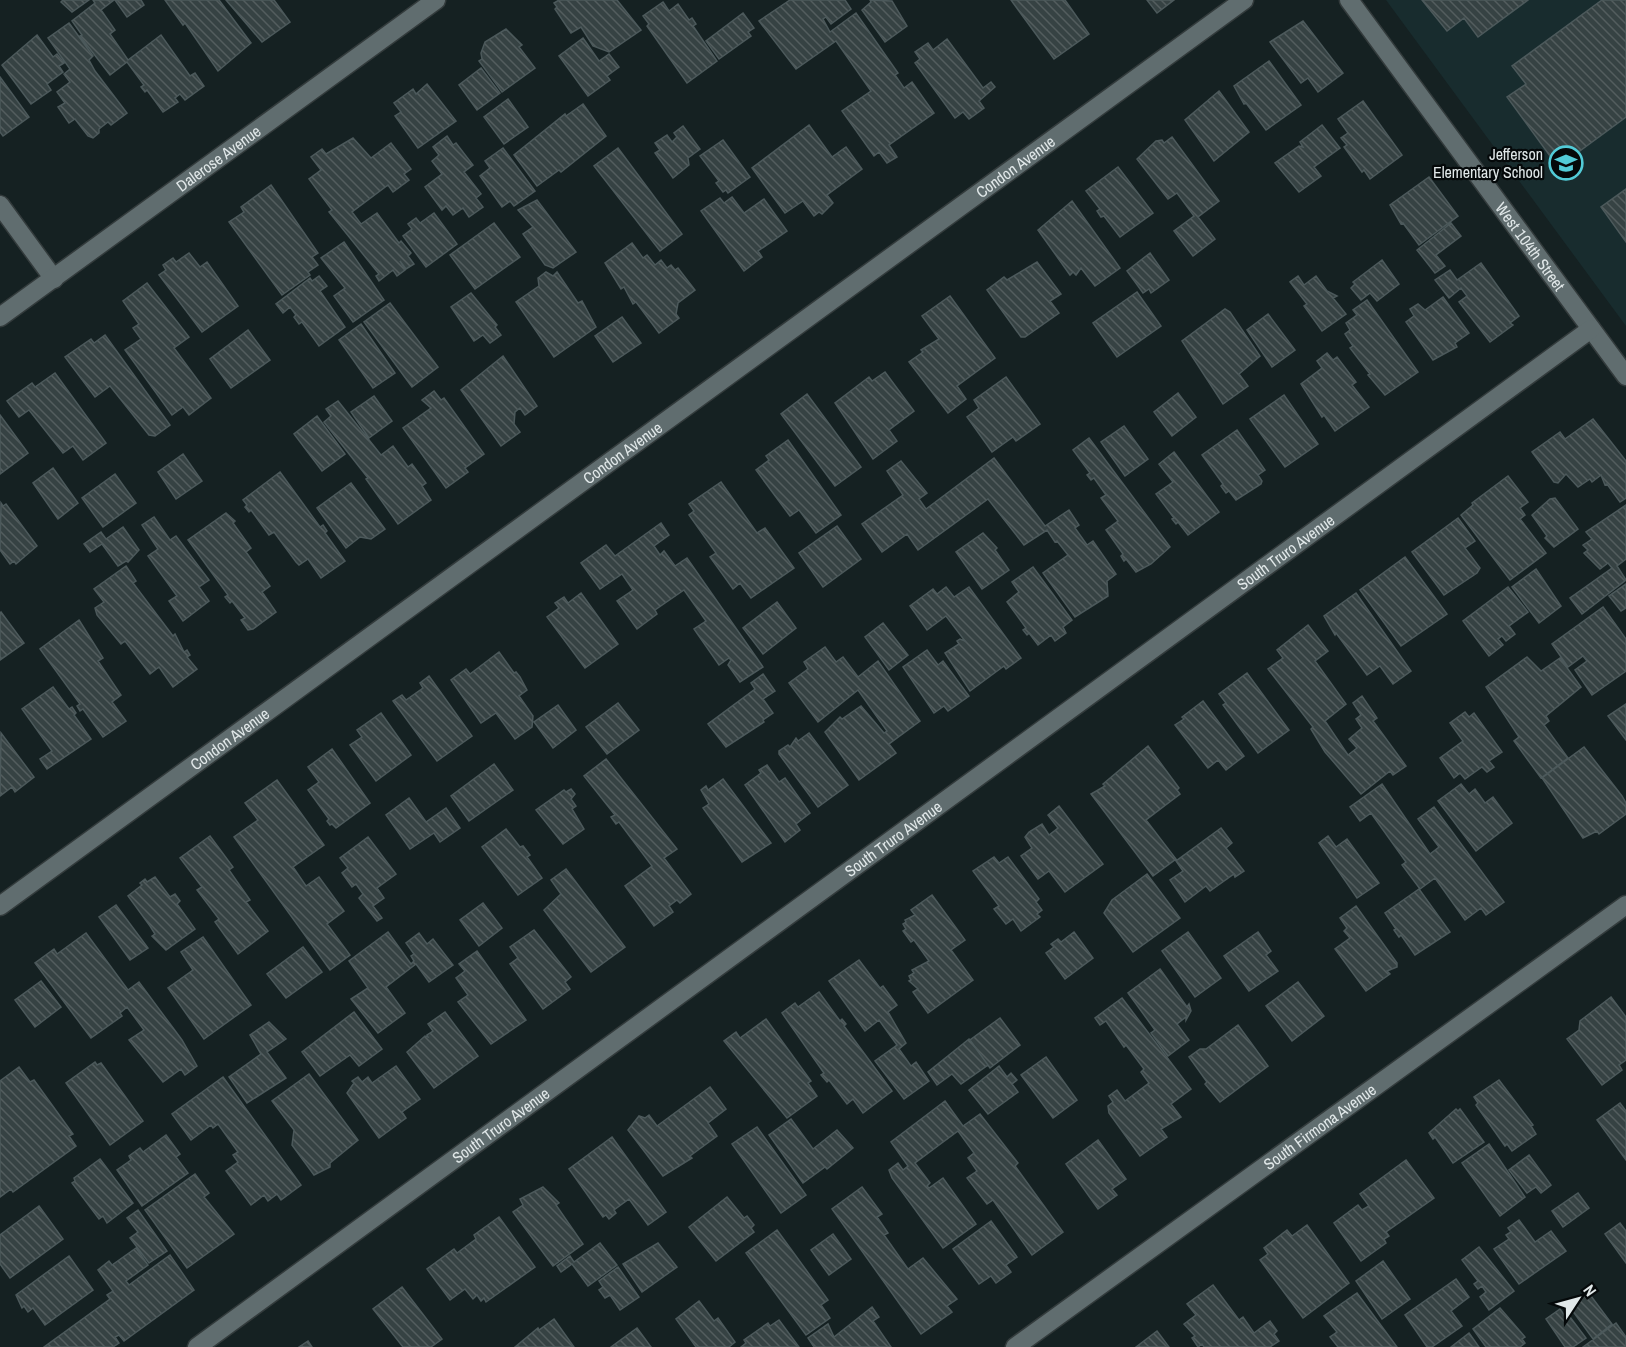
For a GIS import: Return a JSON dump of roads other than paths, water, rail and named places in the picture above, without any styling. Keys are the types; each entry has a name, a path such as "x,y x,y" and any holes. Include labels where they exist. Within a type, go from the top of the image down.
{"street":[{"name":"Dalerose Avenue","path":"0,317 436,0"},
{"name":"Condon Avenue","path":"0,906 1244,0"},
{"name":"West 104th Street","path":"1349,0 1626,376"},
{"path":"0,205 54,279"},
{"name":"South Truro Avenue","path":"197,1347 1591,329"},
{"name":"South Firmona Avenue","path":"1015,1347 1625,907"}],"place":[{"name":"Jefferson Elementary School","path":"1566,163"}]}
